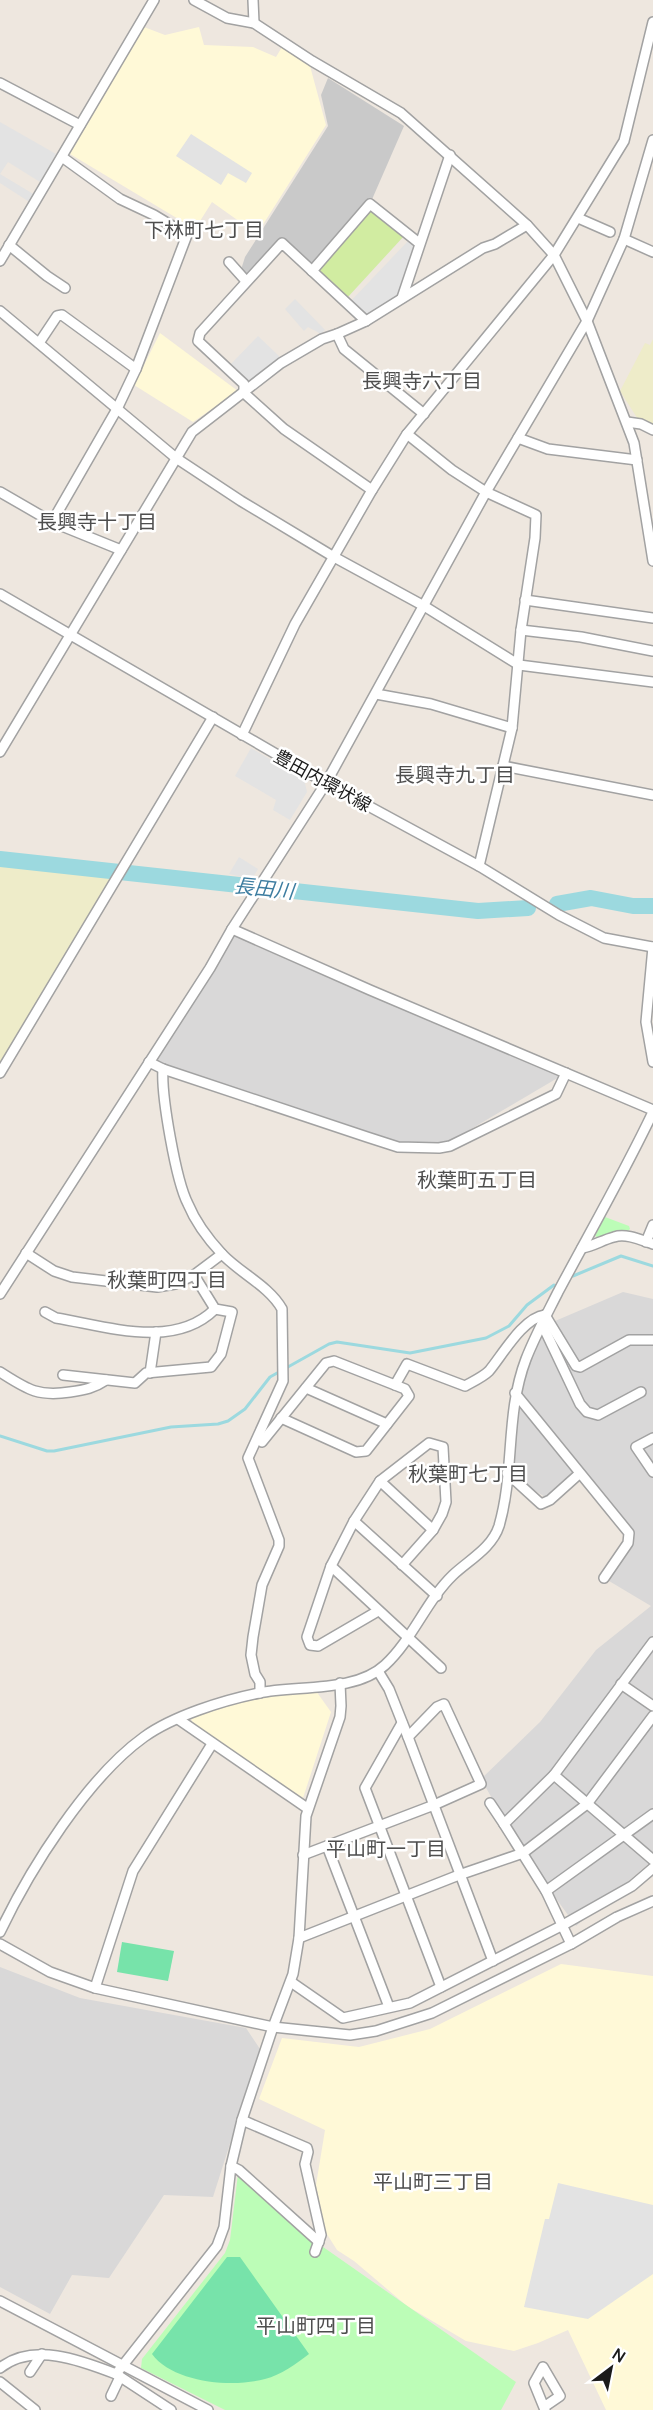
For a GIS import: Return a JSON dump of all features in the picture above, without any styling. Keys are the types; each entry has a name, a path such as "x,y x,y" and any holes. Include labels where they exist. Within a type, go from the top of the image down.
{"street":[{"path":"0,261 154,0"},
{"path":"194,0 228,18 254,23 312,61 401,113 527,225 554,255 587,321 627,422 637,460 653,561"},
{"path":"253,0 254,23"},
{"path":"242,735 295,624 407,434 554,255 624,141 653,22"},
{"path":"0,83 80,125"},
{"path":"0,1294 326,783 486,492 587,321 624,239 653,140"},
{"path":"402,298 450,155"},
{"path":"52,522 117,409 136,369 187,235 154,215 120,199 62,157"},
{"path":"312,271 369,204 419,243"},
{"path":"578,218 610,232"},
{"path":"0,752 192,432 281,363 322,339 366,321 483,248 495,244 527,225"},
{"path":"624,239 653,252"},
{"path":"366,321 282,243 200,333 198,342 244,384 244,393 284,429 372,490"},
{"path":"9,245 65,288"},
{"path":"229,262 246,281"},
{"path":"0,312 176,458 241,501 334,557 424,606 519,666 653,682"},
{"path":"39,343 57,316 62,315 136,369"},
{"path":"338,334 344,349 424,414"},
{"path":"627,422 640,424 653,430"},
{"path":"407,434 452,470 486,492 536,515 535,538 521,630 512,728 479,866"},
{"path":"518,438 548,449 637,460"},
{"path":"0,492 52,522 121,550"},
{"name":"豊田内環状線","path":"0,594 326,783 479,866 559,915 603,938 653,947"},
{"path":"525,600 653,618"},
{"path":"521,630 581,637 653,651"},
{"path":"376,694 431,704 512,728"},
{"path":"0,1073 213,717"},
{"path":"503,766 653,795"},
{"path":"0,1932 14,1904 83,1798 124,1753 145,1736 193,1712 260,1693 340,1683 378,1671 408,1639 451,1578 488,1545 498,1526 507,1473 515,1393 526,1358 636,1149 653,1111 232,929"},
{"path":"653,947 646,1022 653,1062"},
{"path":"149,1062 163,1069 398,1147 418,1148 450,1146 556,1094 566,1073"},
{"path":"163,1069 165,1095 183,1191 188,1205 222,1254 278,1302 283,1316 284,1375 248,1458 279,1540 279,1546 262,1585 260,1608 253,1637 251,1655 255,1674 260,1682 260,1693"},
{"path":"582,1248 595,1246 616,1236 649,1243 653,1225"},
{"path":"26,1253 54,1271 72,1277 144,1287 175,1284 194,1275 222,1254"},
{"path":"63,1375 135,1383 146,1373 212,1367 221,1354 232,1312 215,1309 194,1275"},
{"path":"45,1312 56,1318 156,1332 183,1330 206,1318 215,1309"},
{"path":"395,1385 407,1364 465,1386 488,1372 516,1336 537,1316 544,1320 576,1366 580,1367 629,1340 653,1340"},
{"path":"544,1320 580,1404 586,1412 598,1415 641,1392"},
{"path":"150,1373 156,1332"},
{"path":"262,1442 281,1418 306,1388 326,1362 334,1361 405,1389 409,1396 366,1450 356,1452 281,1418"},
{"path":"0,1372 26,1388 49,1395 92,1389 106,1380"},
{"path":"306,1388 387,1424"},
{"path":"515,1393 629,1533 627,1543 604,1578"},
{"path":"653,1438 636,1447 653,1473"},
{"path":"378,1611 318,1646 310,1645 307,1636 331,1566 354,1521 380,1481 429,1443 442,1448 446,1502 433,1530 402,1565"},
{"path":"507,1473 541,1504 550,1500 579,1474"},
{"path":"380,1481 433,1530"},
{"path":"354,1521 437,1596"},
{"path":"331,1566 441,1668"},
{"path":"504,1824 554,1775 653,1642"},
{"path":"378,1671 389,1689 408,1737 492,1961"},
{"path":"111,2396 118,2375 124,2366 217,2246 224,2227 231,2166 242,2120 273,2027 291,1982 299,1938 307,1808 339,1717 340,1683"},
{"path":"621,1684 653,1706"},
{"path":"303,1855 434,1806 481,1785 444,1704 437,1707 408,1737"},
{"path":"299,1938 459,1875 524,1853 587,1804 653,1716"},
{"path":"178,1719 307,1808"},
{"path":"402,1723 365,1788 441,1987"},
{"path":"95,1988 133,1871 212,1743"},
{"path":"554,1775 653,1860"},
{"path":"490,1803 524,1853 546,1891 571,1944"},
{"path":"546,1891 653,1814"},
{"path":"327,1846 389,2007"},
{"path":"291,1982 343,2018 410,2003 563,1925 632,1886 653,1868"},
{"path":"0,1944 50,1972 95,1988 273,2027 350,2035 395,2026 432,2013 571,1944 617,1917 653,1901"},
{"path":"242,2120 307,2148 305,2164 321,2235 315,2252"},
{"path":"231,2166 239,2170 319,2242"},
{"path":"0,2301 208,2410"},
{"path":"0,2368 21,2356 42,2354 94,2365 118,2375 140,2390 156,2406 171,2410"},
{"path":"30,2372 42,2354"},
{"path":"140,2390 148,2379"},
{"path":"0,2382 35,2410"}],"shaded area":[{"path":"144,27 165,35 199,27 204,45 253,47 276,57 282,47 310,66 326,125 257,234 212,202 195,229 70,154"},
{"path":"328,78 404,126 370,204 312,271 282,244 246,281 240,273 245,257 328,126 321,95"},
{"path":"0,122 56,154 40,182 8,162 0,174"},
{"path":"191,134 252,173 246,183 228,173 221,185 176,156"},
{"path":"0,174 35,195 31,203 0,183"},
{"path":"409,240 415,244 415,248 398,294 391,302 367,315 362,313 350,302"},
{"path":"295,299 325,330 321,334 308,327 304,331 285,309"},
{"path":"160,333 238,391 193,422 134,385"},
{"path":"258,336 280,357 248,384 230,365"},
{"path":"653,339 653,430 641,424 620,391 645,343 650,345"},
{"path":"251,748 304,779 307,792 290,820 273,810 276,800 235,776"},
{"path":"239,857 258,869 252,879 229,874"},
{"path":"0,863 117,876 0,1073"},
{"path":"232,929 566,1073 439,1148 398,1147 149,1062"},
{"path":"623,1292 653,1299 653,1860 576,1926 523,1853 481,1779 540,1722 596,1650 651,1606 604,1578 629,1533 579,1474 550,1500 507,1473 515,1393 541,1327"},
{"path":"316,1691 331,1712 303,1798 193,1724 191,1718 257,1697"},
{"path":"561,1964 653,1976 653,2410 606,2410 568,2330 514,2351 466,2341 407,2306 354,2261 337,2250 325,2231 316,2185 325,2130 259,2099 282,2038 359,2047 430,2029"},
{"path":"0,1967 80,1998 246,2028 260,2049 213,2197 164,2195 109,2278 72,2275 50,2314 0,2287"},
{"path":"558,2183 653,2205 653,2274 588,2319 524,2307 545,2219 549,2219"}],"green space":[{"path":"368,211 373,211 404,236 347,298 319,273 319,269"},
{"path":"605,1217 629,1226 630,1229 627,1232 617,1232 601,1239 595,1236"},
{"path":"122,1942 174,1951 168,1981 117,1972"},
{"path":"238,2174 316,2242 516,2382 501,2410 225,2410 141,2368 142,2359 225,2253 230,2240"},
{"path":"227,2257 240,2257 309,2354 288,2369 271,2377 237,2383 204,2381 174,2371 152,2354"}],"waterway":[{"name":"長田川","path":"0,859 478,911 528,908"},
{"name":"長田川","path":"557,904 591,898 633,906 653,906"},
{"path":"573,1276 621,1256 653,1266"},
{"path":"0,1436 47,1451 54,1451 171,1427 218,1424 228,1421 245,1409 270,1377 329,1344 337,1342 410,1353 486,1338 509,1326 527,1305 554,1285"}],"district":[{"name":"下林町七丁目","path":"204,229"},
{"name":"長興寺六丁目","path":"422,380"},
{"name":"長興寺十丁目","path":"97,521"},
{"name":"長興寺九丁目","path":"455,774"},
{"name":"秋葉町五丁目","path":"477,1179"},
{"name":"秋葉町四丁目","path":"167,1279"},
{"name":"秋葉町七丁目","path":"468,1473"},
{"name":"平山町一丁目","path":"386,1848"},
{"name":"平山町三丁目","path":"433,2181"},
{"name":"平山町四丁目","path":"316,2325"}]}
